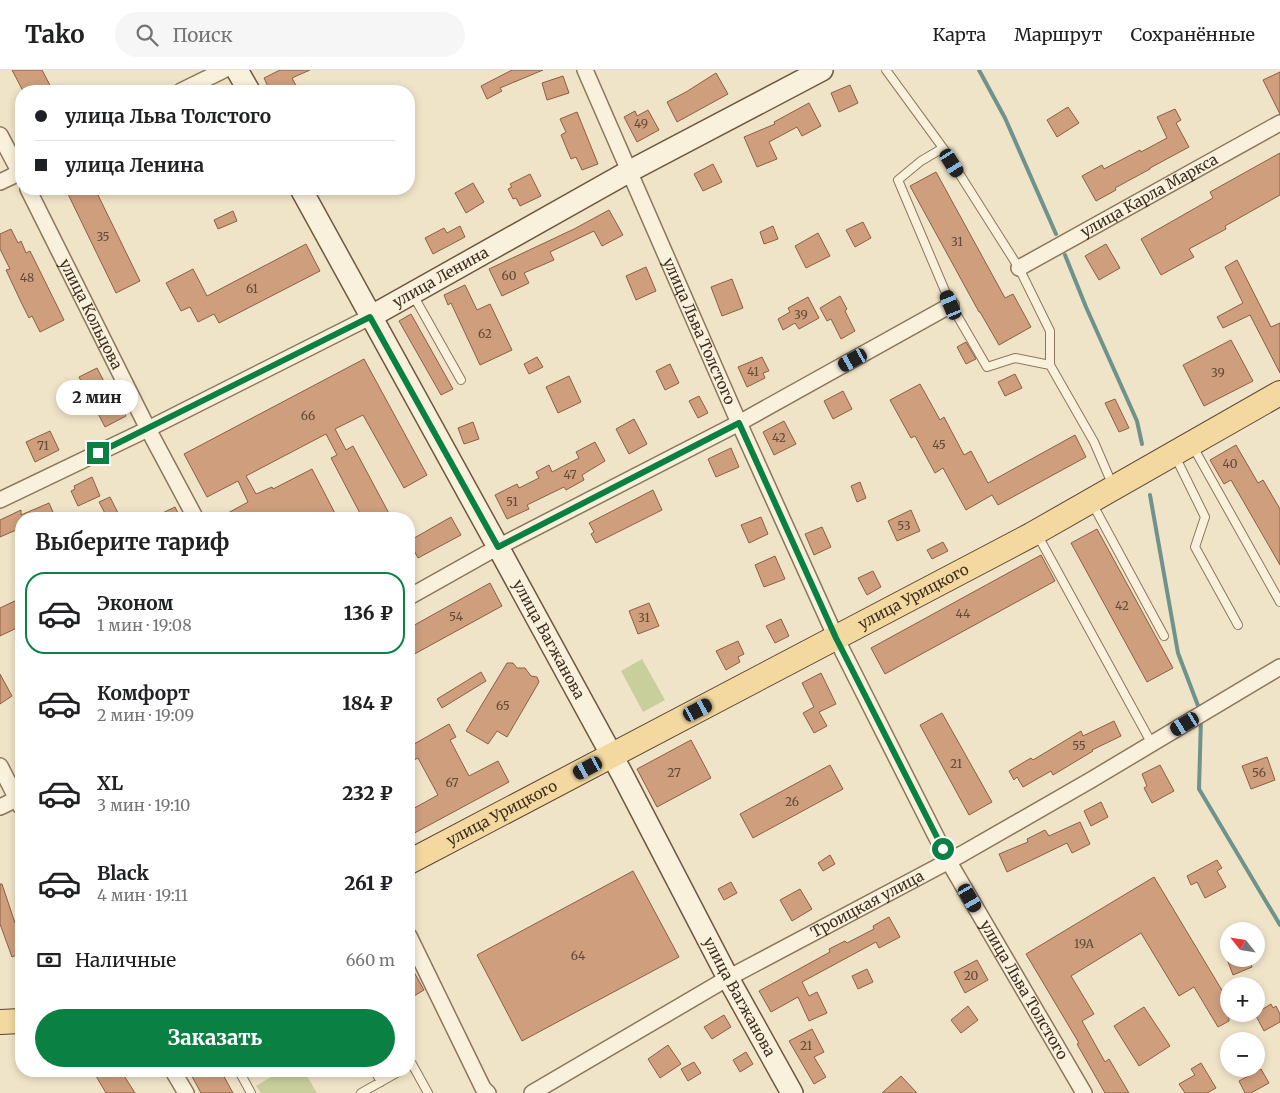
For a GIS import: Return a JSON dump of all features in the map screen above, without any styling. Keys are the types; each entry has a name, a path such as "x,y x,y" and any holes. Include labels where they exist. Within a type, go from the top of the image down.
{"main road":[{"path":"237,70 246,85"},
{"name":"улица Ленина","path":"370,317 628,172 822,70"},
{"name":"улица Вагжанова","path":"304,195 498,547 728,978 792,1093"},
{"name":"улица Урицкого","path":"415,859 1036,533 1280,394"},
{"path":"0,1022 15,1021"}],"street":[{"path":"193,85 224,70"},
{"name":"улица Льва Толстого","path":"585,70 628,172 836,638 949,862 1084,1093"},
{"name":"улица Карла Маркса","path":"1019,268 1280,123"},
{"path":"0,135 15,162"},
{"path":"0,182 15,176"},
{"name":"улица Кольцова","path":"31,195 148,429 192,512"},
{"path":"415,594 498,547 739,423 951,305"},
{"name":"улица Ленина","path":"0,500 148,429 370,317"},
{"name":"Троицкая улица","path":"532,1093 728,978 949,862 1280,667"},
{"path":"0,766 15,792"},
{"path":"0,807 15,802"},
{"path":"415,948 483,1088 488,1093"},
{"path":"177,1077 186,1093"}],"lane":[{"path":"886,70 943,148 1019,268 1050,331 1050,365 1094,442 1114,488"},
{"path":"943,148 921,161 898,180 951,305 987,367 1014,358 1050,365"},
{"path":"412,293 461,380"},
{"path":"1182,449 1280,602"},
{"path":"1182,449 1205,517 1195,547 1238,625"},
{"path":"1091,501 1164,636"},
{"path":"1036,533 1152,744"},
{"path":"415,1069 428,1093"},
{"path":"242,1077 251,1093"},
{"path":"378,1077 381,1082"},
{"path":"361,1093 390,1077"}],"green space":[{"path":"642,659 665,700 643,712 621,671"},
{"path":"271,1077 308,1077 317,1093 261,1093 256,1086"}],"building":[{"path":"12,70 42,70 50,85 20,85"},
{"path":"280,70 310,70 292,78 296,85 267,85 264,78"},
{"path":"512,70 543,70 500,88 502,91 487,99 481,86"},
{"path":"1280,72 1280,114 1263,80"},
{"path":"716,73 728,94 677,122 667,102"},
{"path":"563,76 569,93 547,100 542,83"},
{"path":"850,85 858,103 839,112 831,93"},
{"path":"809,103 821,126 802,136 797,127 769,142 777,159 757,167 744,137 775,124 774,122"},
{"path":"1068,107 1079,123 1057,137 1047,120"},
{"path":"1175,109 1181,120 1176,123 1189,147 1115,188 1116,190 1096,201 1082,176 1102,165 1104,169 1167,138 1157,117"},
{"path":"648,110 659,130 637,142 624,117 635,111 637,116"},
{"path":"577,112 598,164 582,170 576,157 571,159 561,135 566,132 560,119"},
{"path":"1280,153 1280,195 1225,226 1226,229 1189,249 1194,257 1161,275 1141,239 1213,198 1210,192"},
{"path":"713,164 722,182 703,191 694,174"},
{"path":"936,172 1005,298 1013,294 1031,327 999,345 910,186"},
{"path":"530,174 541,196 520,206 516,198 513,199 508,189 512,187 510,184"},
{"path":"473,183 484,202 466,213 455,193"},
{"path":"68,195 98,195 140,281 116,293"},
{"path":"609,210 623,235 602,246 594,231 550,252 554,260 524,273 529,283 502,296 489,269 574,229"},
{"path":"233,211 237,221 218,229 214,220"},
{"path":"863,222 871,238 855,247 846,230"},
{"path":"460,226 465,237 433,254 425,238 444,228 447,233"},
{"path":"773,226 778,239 764,244 760,232"},
{"path":"11,229 18,243 21,241 26,253 30,251 64,320 40,332 32,316 29,318 21,302 6,270 10,269 0,249 0,234"},
{"path":"818,233 830,256 806,268 795,246"},
{"path":"306,244 320,271 219,323 214,314 198,322 190,307 181,311 166,283 193,269 207,296"},
{"path":"1106,244 1120,268 1099,280 1085,256"},
{"path":"1237,260 1271,327 1280,323 1280,373 1250,315 1223,328 1217,317 1243,303 1225,267"},
{"path":"646,267 656,291 636,300 626,276"},
{"path":"732,279 743,308 722,316 711,287"},
{"path":"465,285 477,310 490,304 512,350 480,365 451,303 448,305 444,295"},
{"path":"840,296 855,331 841,339 831,319 827,321 820,308"},
{"path":"808,297 819,318 799,329 795,323 783,330 778,319 790,312 788,308"},
{"path":"411,314 453,389 441,395 399,321"},
{"path":"1231,340 1253,381 1204,406 1183,365"},
{"path":"966,342 976,359 966,364 957,347"},
{"path":"537,357 543,367 529,374 524,364"},
{"path":"762,357 769,371 763,373 765,378 747,387 738,367"},
{"path":"364,359 427,475 404,488 363,415 335,429 346,450 353,446 388,512 359,512 331,458 337,455 326,434 246,476 256,494 272,487 273,489 312,469 334,512 230,512 248,502 238,481 207,497 184,454"},
{"path":"670,364 679,383 665,390 656,371"},
{"path":"97,368 110,393 113,391 126,416 105,427 79,377"},
{"path":"1015,374 1022,388 1005,396 998,382"},
{"path":"569,376 581,402 558,413 546,387"},
{"path":"920,384 940,420 944,417 964,455 971,451 988,483 1075,435 1086,457 998,505 992,495 966,510 943,468 935,473 915,436 911,438 890,400"},
{"path":"843,391 852,409 833,419 824,401"},
{"path":"699,396 708,413 698,418 689,401"},
{"path":"1115,399 1129,428 1119,432 1105,403"},
{"path":"634,419 647,444 629,454 616,429"},
{"path":"784,421 796,444 774,455 763,432"},
{"path":"473,422 479,439 464,444 458,428"},
{"path":"50,431 59,450 35,462 26,442"},
{"path":"595,442 605,461 582,475 584,480 566,490 564,487 527,505 529,509 507,519 495,495 517,484 519,488 539,478 536,472 549,465 552,472 579,458 576,452"},
{"path":"1236,445 1258,483 1263,480 1280,509 1280,565 1231,480 1224,484 1210,460"},
{"path":"731,448 739,467 716,477 708,459"},
{"path":"92,477 100,496 78,506 71,491 75,489 74,486"},
{"path":"860,482 866,498 857,502 851,486"},
{"path":"653,490 662,510 596,543 591,534 594,532 589,523"},
{"path":"110,497 118,512 104,512 99,502"},
{"path":"49,503 53,512 28,512"},
{"path":"175,507 178,512 165,512"},
{"path":"911,510 920,531 897,541 888,521"},
{"path":"15,513 15,531 0,537 0,520"},
{"path":"451,517 461,535 418,558 415,552 415,538"},
{"path":"761,517 768,534 749,543 741,525"},
{"path":"822,527 831,547 814,555 805,534"},
{"path":"1097,529 1173,668 1147,682 1071,543"},
{"path":"943,542 948,551 932,559 927,550"},
{"path":"1041,555 1055,581 885,674 871,648"},
{"path":"775,556 785,579 764,587 755,565"},
{"path":"873,571 881,587 867,595 858,578"},
{"path":"490,583 502,606 415,654 415,625"},
{"path":"15,601 15,629 0,636 0,608"},
{"path":"649,603 659,626 638,634 629,611"},
{"path":"781,619 789,636 775,643 766,626"},
{"path":"738,641 744,654 738,657 740,662 726,670 716,651"},
{"path":"507,663 513,663 517,668 525,668 531,676 537,677 539,682 507,737 497,731 488,744 466,731"},
{"path":"481,672 486,681 442,708 437,699"},
{"path":"821,673 836,704 819,712 827,726 814,733 803,713 814,707 802,683"},
{"path":"0,674 12,696 0,704"},
{"path":"942,713 992,802 969,815 920,725"},
{"path":"1114,721 1121,736 1092,750 1053,775 1051,771 1023,787 1017,777 1014,780 1009,771 1031,758 1033,760 1081,731 1083,736"},
{"path":"449,724 456,737 450,740 469,776 498,761 509,782 415,833 415,808 438,795 418,758 415,760 415,744"},
{"path":"691,740 711,778 657,807 637,769"},
{"path":"1267,757 1275,780 1251,789 1242,766"},
{"path":"830,765 843,789 753,838 740,814"},
{"path":"1160,765 1174,791 1152,803 1144,788 1147,786 1142,774"},
{"path":"1101,802 1108,817 1091,826 1084,811"},
{"path":"1080,822 1090,844 1072,853 1067,843 1007,872 999,854 1028,842 1027,839 1045,830 1049,836"},
{"path":"830,855 835,864 823,871 818,863"},
{"path":"1217,860 1222,868 1217,871 1226,887 1205,898 1197,882 1191,885 1187,876"},
{"path":"633,871 679,957 522,1041 477,955"},
{"path":"1154,877 1220,987 1220,1022 1227,1022 1218,1027 1194,987 1179,996 1141,933 1071,976 1094,1014 1082,1021 1105,1062 1109,1059 1129,1093 1105,1093 1077,1044 1079,1043 1026,954"},
{"path":"731,882 737,893 724,900 718,889"},
{"path":"0,884 2,884 15,923 15,956 12,957 0,924"},
{"path":"800,889 812,909 792,921 780,900"},
{"path":"889,917 900,937 879,948 876,942 802,982 809,996 817,992 827,1013 809,1021 798,997 771,1012 759,991 830,952 829,949 845,941 847,943 874,929 873,926"},
{"path":"977,960 988,980 965,993 954,972"},
{"path":"1230,968 1250,968 1233,975"},
{"path":"867,969 873,982 858,989 852,976"},
{"path":"415,974 424,990 415,995"},
{"path":"1271,1004 1273,1008 1276,1006 1280,1014 1280,1022 1264,1031 1259,1022 1265,1022 1265,1008"},
{"path":"968,1006 978,1020 961,1033 951,1020"},
{"path":"1144,1007 1170,1046 1139,1066 1114,1026"},
{"path":"724,1015 731,1027 712,1039 704,1027"},
{"path":"812,1029 824,1052 814,1057 826,1077 814,1084 789,1041"},
{"path":"668,1045 681,1064 660,1078 648,1059"},
{"path":"746,1052 753,1064 740,1072 733,1060"},
{"path":"694,1062 701,1073 688,1081 681,1069"},
{"path":"1201,1063 1216,1088 1207,1093 1185,1093 1179,1084 1195,1075 1191,1069"},
{"path":"901,1076 917,1093 882,1093"},
{"path":"1265,1076 1269,1083 1251,1093 1245,1093 1239,1081 1246,1077"},
{"path":"97,1077 125,1077 135,1093 106,1093"},
{"path":"192,1077 224,1077 233,1093 201,1093"}],"waterway":[{"path":"979,70 1005,118 1056,234"},
{"path":"1065,255 1137,421 1142,444"},
{"path":"1150,495 1178,653 1200,711"},
{"path":"1201,718 1199,789 1280,925"}],"route":[{"path":"98,453 370,317 498,547 739,423 836,638 943,849"}]}
